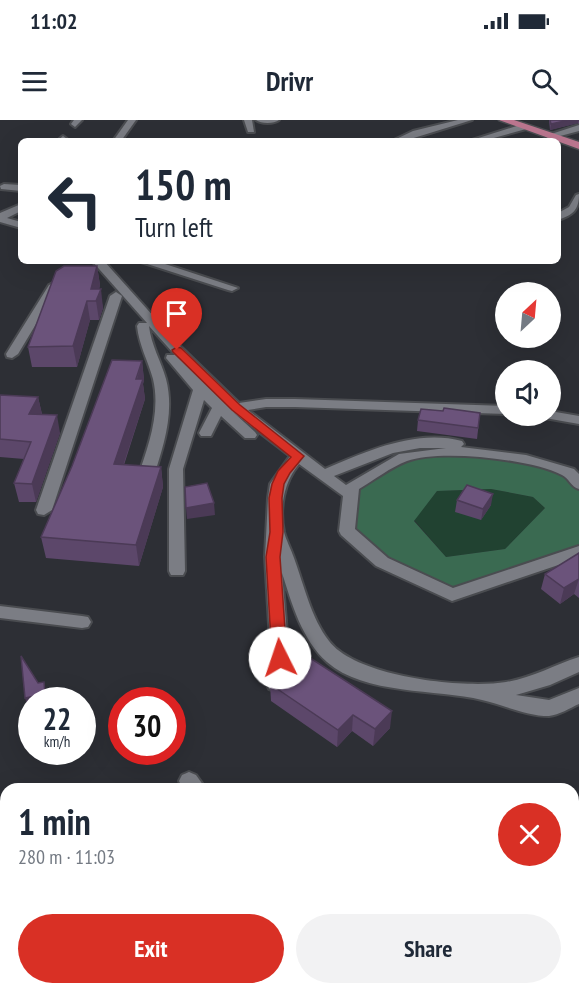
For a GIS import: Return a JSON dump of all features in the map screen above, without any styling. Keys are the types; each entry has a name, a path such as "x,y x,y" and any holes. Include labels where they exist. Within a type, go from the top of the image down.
{"main road":[{"path":"504,120 552,138"},
{"path":"561,141 579,146"}],"street":[{"path":"119,138 132,120"},
{"path":"260,120 274,120"},
{"path":"404,138 468,120"},
{"path":"484,138 523,127"},
{"path":"552,138 579,128"},
{"path":"2,194 18,189"},
{"path":"561,215 573,209 579,197"},
{"path":"1,216 18,208"},
{"path":"1,216 18,224"},
{"path":"0,228 18,233"},
{"path":"88,264 200,390 250,435"},
{"path":"101,264 177,350 236,408 346,492"},
{"path":"154,264 232,288"},
{"path":"12,354 53,286 70,276"},
{"path":"44,510 116,296"},
{"path":"143,326 143,339 161,388 160,429 145,479"},
{"path":"177,571 176,470 200,390"},
{"path":"236,408 266,403 295,403 495,410"},
{"path":"206,434 219,407"},
{"path":"561,417 579,420"},
{"path":"323,475 389,448 434,441 517,452 579,465"},
{"path":"579,484 569,472 526,459 454,451 404,457 352,487 347,531 382,562 452,595 579,552"},
{"path":"276,684 280,658 273,557 278,484 285,471 298,456"},
{"path":"276,532 307,617 323,647 329,654 354,669 381,678 480,692 518,703 550,708 579,696"},
{"path":"0,612 82,622"},
{"path":"480,692 545,681 579,664"}],"green space":[{"path":"454,451 526,459 569,472 579,484 579,552 452,595 382,562 347,531 352,487 404,457","holes":["491,489 533,497 545,508 505,549 446,557 414,521 437,491"]},
{"path":"491,489 533,497 545,508 505,549 446,557 414,520 437,491"}],"building":[{"path":"550,120 569,120 551,124"},
{"path":"64,266 97,266 91,289 101,289 96,301 87,301 73,346 28,347 56,271"},
{"path":"112,360 142,361 136,379 143,379 114,464 161,467 136,545 41,537 72,466"},
{"path":"0,395 38,397 29,414 57,415 32,484 14,483 31,442 0,439"},
{"path":"444,408 480,413 478,428 418,420 421,409 443,411"},
{"path":"207,483 214,503 186,508 185,487"},
{"path":"467,485 493,494 483,509 457,500"},
{"path":"579,553 579,579 564,588 545,574"},
{"path":"304,654 392,711 375,729 353,715 338,730 270,684"},
{"path":"21,656 38,683 44,682 44,687 24,687"}],"route":[{"path":"177,350 236,408 298,456 285,471 278,484 276,498 273,557 280,658"}]}
